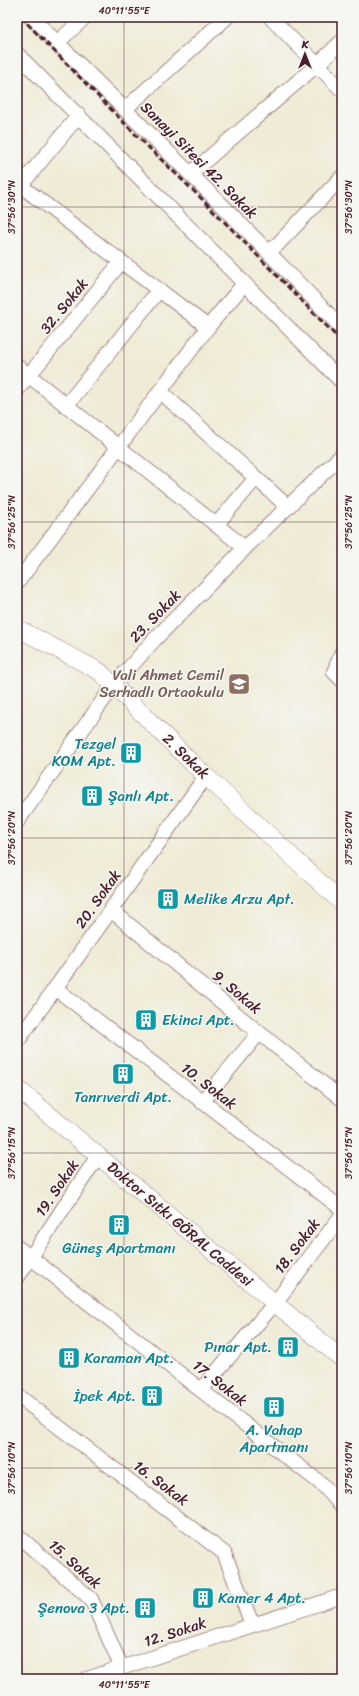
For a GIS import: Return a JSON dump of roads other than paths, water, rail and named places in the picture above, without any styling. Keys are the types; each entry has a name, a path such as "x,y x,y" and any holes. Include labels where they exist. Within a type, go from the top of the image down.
{"street":[{"name":"Sanayi Sitesi 42. Sokak","path":"31,17 340,322"},
{"path":"57,43 85,17"},
{"path":"125,109 227,17"},
{"path":"270,17 342,90"},
{"path":"190,174 317,65 342,41"},
{"path":"17,54 342,382"},
{"path":"79,115 18,186 208,327"},
{"path":"268,252 277,245 342,177"},
{"name":"32. Sokak","path":"17,390 30,376 121,262"},
{"path":"17,583 208,327 244,284"},
{"path":"66,406 159,290"},
{"path":"17,366 245,548"},
{"path":"160,391 288,507"},
{"name":"23. Sokak","path":"17,822 114,685 155,639 245,548 342,455"},
{"path":"216,525 256,478"},
{"name":"2. Sokak","path":"17,628 99,671 206,776 342,903"},
{"path":"342,652 334,672 342,680"},
{"name":"20. Sokak","path":"17,1042 206,776"},
{"name":"9. Sokak","path":"111,910 259,1033 342,1099"},
{"name":"10. Sokak","path":"55,988 342,1209"},
{"path":"202,1102 259,1033"},
{"name":"Doktor Sıtkı GÖRAL Caddesi","path":"17,1088 342,1359"},
{"name":"19. Sokak","path":"17,1278 98,1156"},
{"name":"18. Sokak","path":"201,1390 275,1303 342,1215"},
{"name":"17. Sokak","path":"17,1247 32,1257 323,1486 342,1506"},
{"name":"16. Sokak","path":"17,1394 224,1553 252,1624"},
{"name":"15. Sokak","path":"17,1535 91,1600 122,1668"},
{"name":"12. Sokak","path":"87,1679 252,1624 342,1596"}],"railway":[{"path":"21,17 342,342"}],"place":[{"name":"Vali Ahmet Cemil Serhadlı Ortaokulu","path":"239,684"},
{"name":"Tezgel KOM Apt.","path":"131,753"},
{"name":"Şanlı Apt.","path":"92,796"},
{"name":"Melike Arzu Apt.","path":"168,899"},
{"name":"Ekinci Apt.","path":"146,1020"},
{"name":"Tanrıverdi Apt.","path":"123,1074"},
{"name":"Güneş Apartmanı","path":"119,1225"},
{"name":"Pınar Apt.","path":"288,1347"},
{"name":"Karaman Apt.","path":"69,1358"},
{"name":"İpek Apt.","path":"152,1396"},
{"name":"A. Vahap Apartmanı","path":"274,1407"},
{"name":"Kamer 4 Apt.","path":"203,1598"},
{"name":"Şenova 3 Apt.","path":"145,1608"}]}
